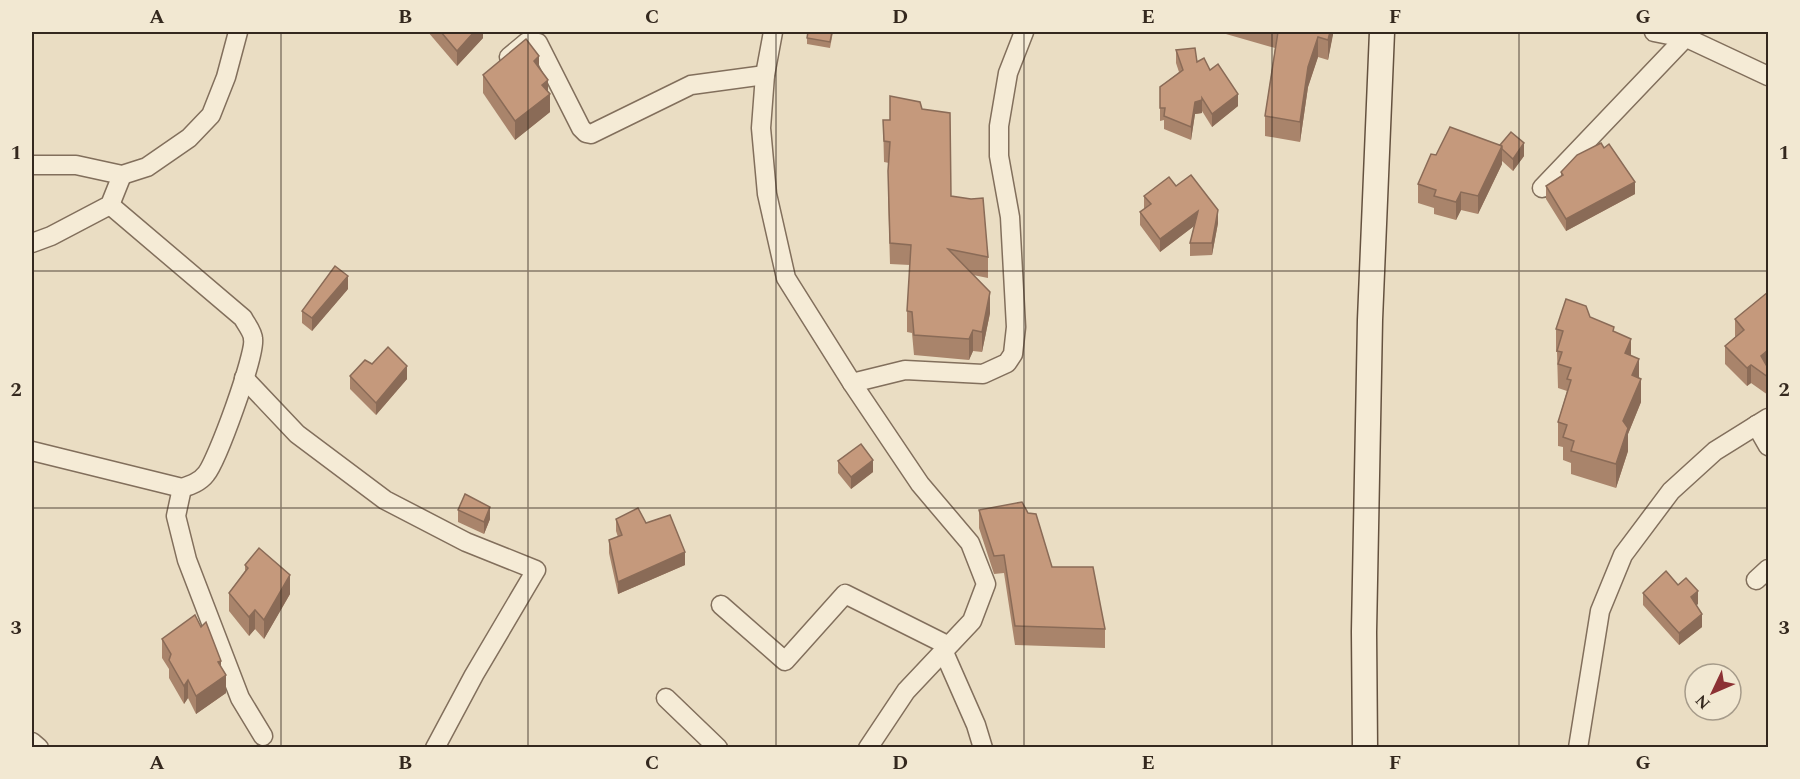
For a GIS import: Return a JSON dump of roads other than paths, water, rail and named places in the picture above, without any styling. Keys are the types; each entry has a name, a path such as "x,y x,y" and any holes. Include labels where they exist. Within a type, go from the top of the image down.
{"street":[{"path":"32,165 76,165 122,175 147,167 189,138 212,115 226,77 238,32"},
{"path":"773,32 765,75 761,128 767,194 786,278 852,383 920,484 970,543 986,584 972,621 906,691 868,747"},
{"path":"852,383 905,370 983,374 1007,363 1013,354 1016,327 1010,228 999,156 999,126 1008,73 1024,32"},
{"path":"1365,747 1364,632 1370,332 1382,32"},
{"path":"1654,32 1685,38 1768,76"},
{"path":"498,67 527,42 530,36 538,43 580,128 591,134 691,85 765,75"},
{"path":"1542,188 1685,38"},
{"path":"32,243 51,236 110,205 122,175"},
{"path":"32,451 182,488 194,485 207,474 235,408 254,339 243,318 110,205"},
{"path":"244,378 297,434 385,500 466,542 536,570 474,675 435,747"},
{"path":"1578,747 1600,611 1623,555 1671,490 1715,451 1762,422 1768,446"},
{"path":"182,488 176,516 188,560 240,698 263,736"},
{"path":"721,606 785,661 845,594 945,648 983,747"},
{"path":"666,698 718,747"},
{"path":"32,742 39,747"}]}
